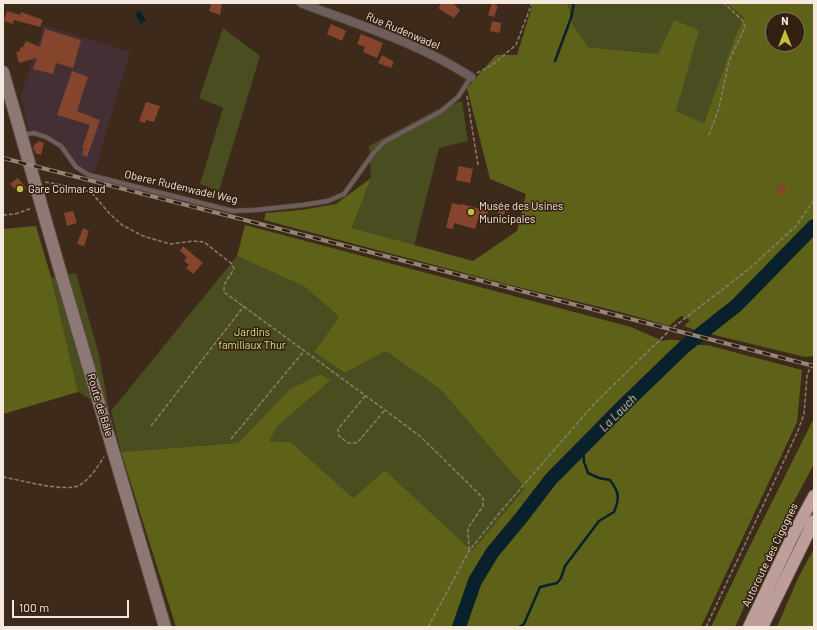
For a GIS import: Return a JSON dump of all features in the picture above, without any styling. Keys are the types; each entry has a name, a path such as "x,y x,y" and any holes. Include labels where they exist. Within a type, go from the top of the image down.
{"highway":[{"name":"Autoroute des Cigognes","path":"749,627 793,535 814,496"},
{"path":"762,627 814,521"}],"main road":[{"name":"Route de Bâle","path":"3,72 165,627"}],"street":[{"name":"Rue Rudenwadel","path":"301,3 410,44 451,64 471,77"}],"lane":[{"name":"Oberer Rudenwadel Weg","path":"21,135 34,133 46,137 61,146 76,167 89,175 233,211 302,205 328,201 344,194 372,155 384,142 440,112 458,97 466,87 471,77"}],"path":[{"path":"471,77 492,65 516,45 532,3"},
{"path":"709,135 719,108 729,61 745,27 741,19 724,3"},
{"path":"466,87 478,165"},
{"path":"35,182 49,182 79,188 92,193 109,213 122,225 143,236 170,244 193,240 204,242 232,264 234,269 224,285 224,292 421,437 483,498 483,506 468,528 469,551"},
{"path":"428,627 469,551 502,510 594,404 671,329 749,268 796,226 814,200"},
{"path":"3,215 15,214 41,205"},
{"path":"151,426 244,306"},
{"path":"230,439 304,351"},
{"path":"706,627 798,433 804,414 807,376 809,370 814,365"},
{"path":"365,396 338,429 339,436 348,443 358,443 385,410"},
{"path":"3,477 62,488 74,487 86,480 112,446"}],"shaded area":[{"path":"44,25 130,52 95,171 79,173 61,142 28,129 21,95"}],"green space":[{"path":"533,3 564,3 568,5 573,25 588,47 658,54 674,20 699,30 676,111 704,123 735,37 744,18 727,3 814,3 814,356 805,357 698,331 684,326 690,320 681,316 669,326 264,220 266,213 301,210 336,204 371,178 352,228 473,261 517,231 526,194 490,179 467,88 496,55 517,55"},
{"path":"564,3 727,3 744,18 735,37 704,123 676,111 674,20 658,54 588,47 573,25 568,5"},
{"path":"223,28 260,56 219,191 200,184 223,108 199,98"},
{"path":"462,101 468,141 439,148 414,246 352,228 371,178 369,146 438,109"},
{"path":"245,225 631,327 663,341 674,340 695,345 707,345 802,370 797,422 701,627 176,627 121,452 238,443 290,389 320,374 331,380 278,426 269,441 291,442 353,498 385,470 472,551 525,488 442,391 386,351 345,373 314,352 339,317 305,287 237,256"},
{"path":"36,226 51,277 78,392 3,414 3,229"},
{"name":"Jardins familiaux Thur","path":"237,256 305,287 339,317 314,352 345,373 386,351 442,391 525,488 472,551 385,470 353,498 291,442 269,441 278,426 331,380 320,374 290,389 238,443 121,452 111,411"},
{"path":"76,273 99,355 109,410 78,392 51,277"},
{"path":"814,418 814,464 784,520 735,627 711,627 748,550"},
{"path":"814,549 814,627 777,627 799,576"}],"water":[{"path":"140,11 146,20 141,24 135,14"}],"building":[{"path":"211,3 222,3 220,15 209,11"},
{"path":"442,3 453,3 460,10 454,18 438,8"},
{"path":"492,3 498,6 494,17 488,15"},
{"path":"7,11 20,15 21,12 43,20 40,27 14,20 13,24 4,21"},
{"path":"492,21 501,23 500,33 490,31"},
{"path":"331,24 346,31 342,41 327,34"},
{"path":"45,29 81,40 73,68 56,63 53,74 33,69 37,58 19,63 16,52 20,51 20,48 23,47 26,41 40,47"},
{"path":"361,34 383,43 377,58 363,52 365,47 357,44"},
{"path":"382,55 394,62 391,68 378,63"},
{"path":"72,71 88,77 77,111 100,120 87,157 82,154 84,148 82,148 90,125 57,115"},
{"path":"146,102 160,106 154,122 146,120 145,123 139,121"},
{"path":"38,141 44,143 41,155 35,153 35,150 33,150 35,143 37,144"},
{"path":"459,166 473,169 470,183 456,180"},
{"name":"Gare Colmar sud","path":"18,178 26,188 19,194 10,184"},
{"path":"780,183 787,188 783,196 776,192"},
{"path":"452,203 488,211 485,221 478,219 475,229 454,223 453,229 446,228"},
{"path":"500,206 506,208 504,215 498,213"},
{"path":"73,211 77,223 67,226 64,213"},
{"path":"83,228 89,231 84,246 77,244"},
{"path":"183,246 203,263 193,274 186,268 189,265 184,261 187,257 180,251"}],"waterway":[{"path":"555,61 571,18 574,3"},
{"name":"La Lauch","path":"459,627 475,581 492,553 551,479 684,347 737,305 814,226"},
{"path":"519,627 524,624 540,587 557,583 561,578 565,566 599,521 614,512 616,507 618,495 610,480 599,478 588,473 584,462 583,446"}],"railway":[{"path":"3,158 814,366"}],"place":[{"name":"Gare Colmar sud","path":"20,189"},
{"name":"Musée des Usines Municipales","path":"471,212"}]}
